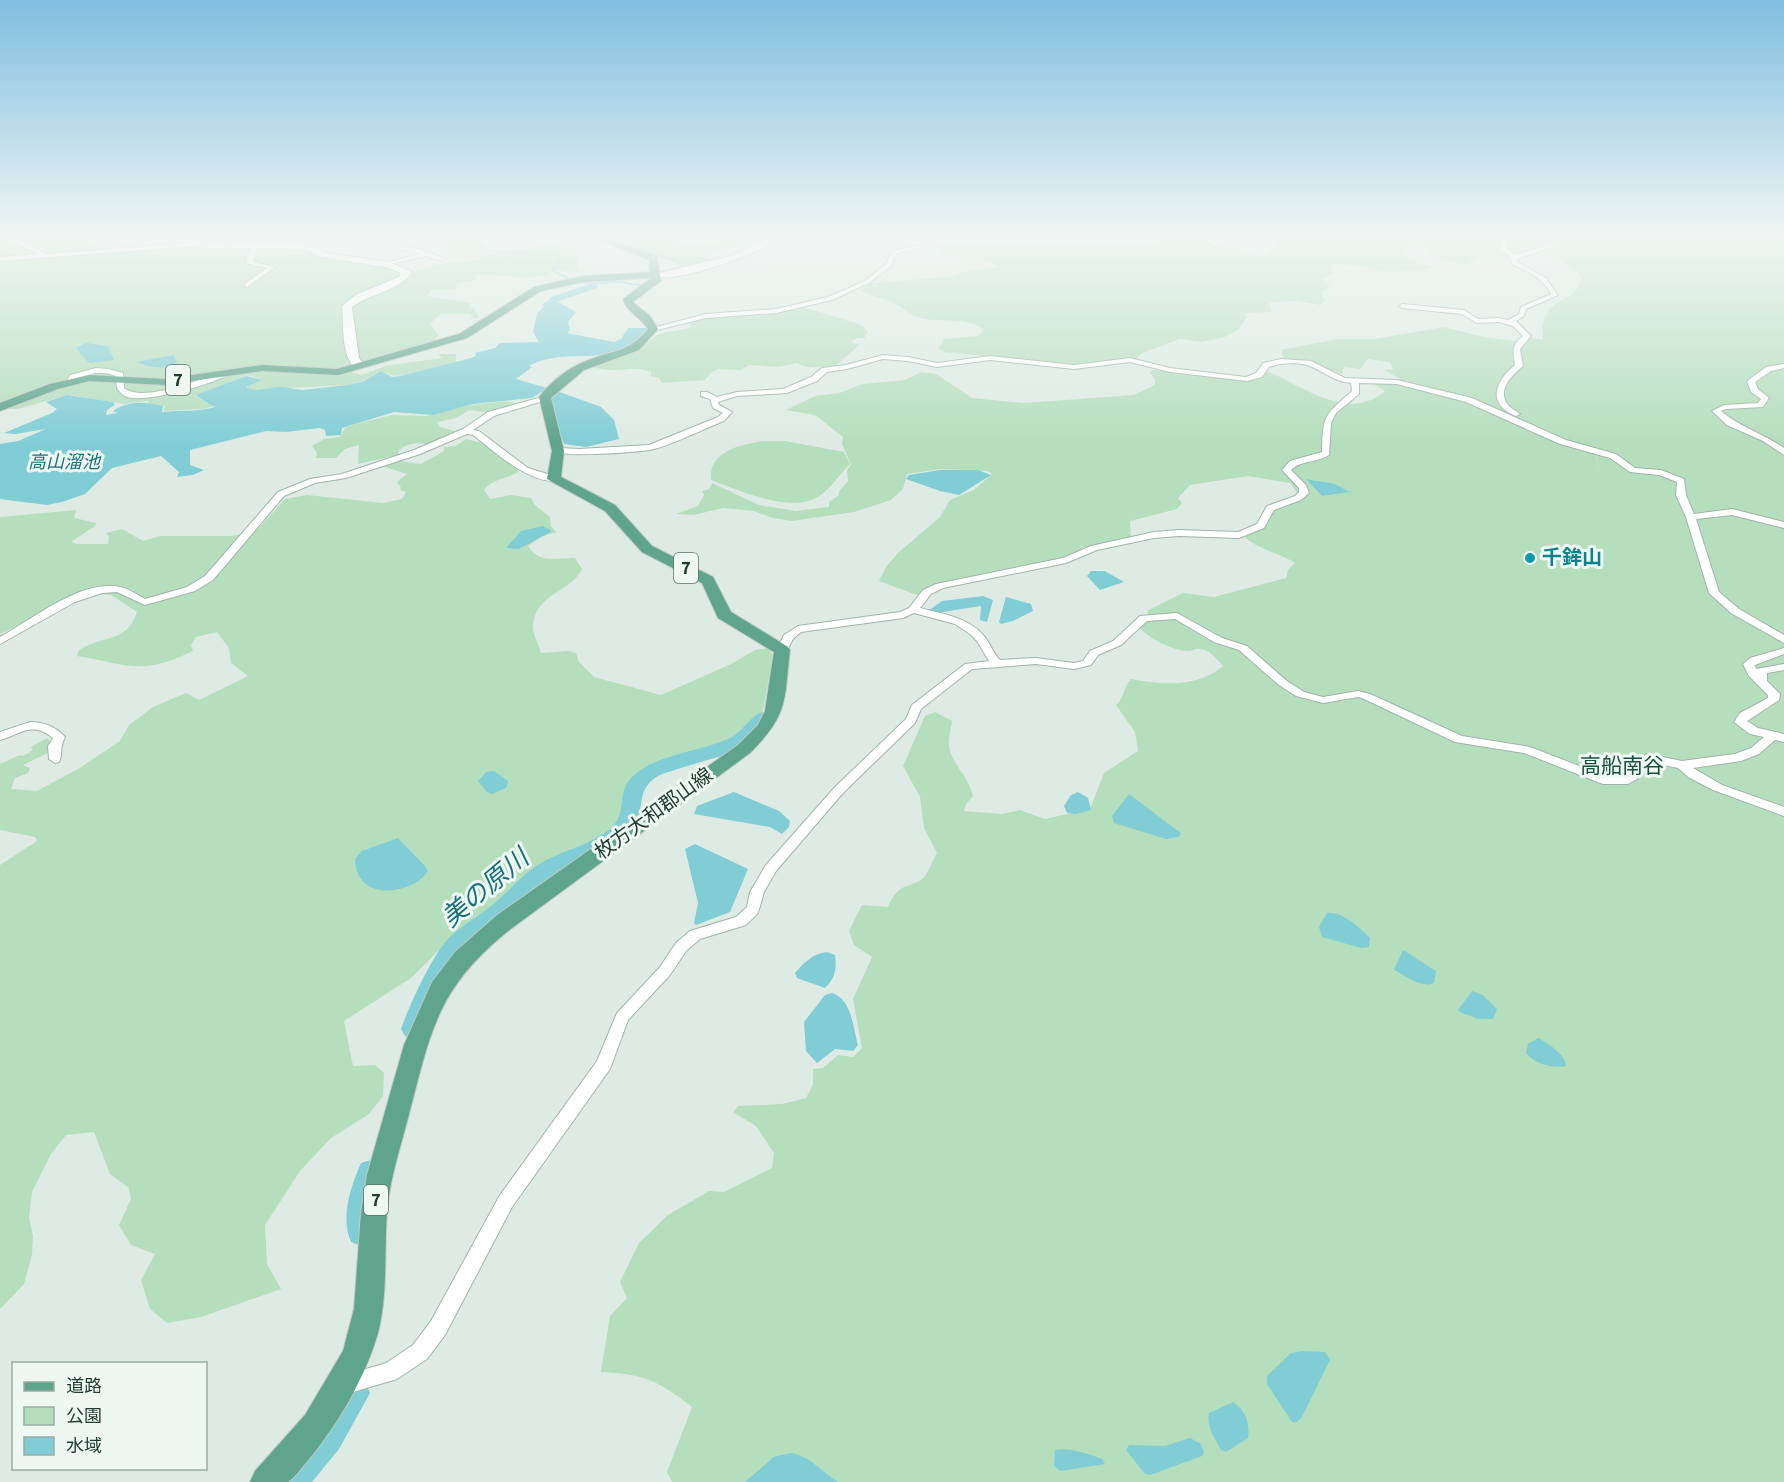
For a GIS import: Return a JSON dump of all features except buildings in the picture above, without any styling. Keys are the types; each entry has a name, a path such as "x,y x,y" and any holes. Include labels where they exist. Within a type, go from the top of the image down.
{"main road":[{"name":"7","path":"0,407 71,381 98,378 165,382 241,369 262,368 327,373 463,336 511,306"},
{"path":"555,479 558,451 545,399 550,392 584,365 638,348 653,329 652,324 632,306"},
{"name":"7","path":"555,479 610,508 647,549 708,580 724,615 782,650"},
{"name":"枚方大和郡山線","path":"266,1482 285,1466 316,1428 356,1351 368,1311 378,1181 418,1042 435,998 450,972 477,943 744,749 765,728 774,711 779,692 782,650"}],"street":[{"path":"348,306 346,308 353,357 359,366"},
{"path":"653,329 706,316 776,311 798,306"},
{"path":"1404,306 1464,312 1477,321 1499,320 1517,325"},
{"path":"1528,306 1523,308 1522,315 1511,320 1527,336 1518,340 1515,347 1518,366 1504,377 1500,398 1504,406 1515,414 1563,442"},
{"path":"704,394 716,400 737,394 784,391 814,379 825,370 847,367 883,357 899,357 937,365 990,358 1074,367 1130,360 1170,370 1247,379 1259,375 1266,365 1281,361 1314,364 1339,378 1355,382 1397,382 1468,400 1563,442 1613,456 1633,470 1673,476 1681,481 1681,495 1691,517 1714,593 1734,611 1784,640"},
{"path":"1784,366 1769,369 1751,381 1754,390 1765,398 1760,405 1724,407 1716,411 1730,423 1766,439 1784,452"},
{"path":"913,610 921,598 932,589 1066,560 1094,548 1167,533 1220,536 1253,531 1261,526 1270,508 1298,498 1304,492 1303,487 1286,470 1294,462 1312,461 1326,453 1327,423 1333,412 1356,392 1355,382"},
{"path":"0,641 77,600 105,590 116,589 145,602 191,589 209,578 281,494 313,481 344,476 417,452 466,431 491,414 545,399"},
{"path":"558,451 579,452 650,447 721,419 728,412 716,405 716,400"},
{"path":"466,431 476,434 525,470 555,479"},
{"path":"1691,517 1732,512 1784,525"},
{"path":"782,650 788,638 798,629 815,625 875,621 913,610 955,618 964,623 979,637 989,656 997,663 1036,661 1063,666 1087,663 1094,653 1118,642 1144,618 1177,616 1218,640 1243,648 1283,683 1311,697 1336,699 1358,694 1366,696 1459,739 1526,750 1603,780 1624,781 1633,776 1640,763 1648,758 1682,765 1737,758 1755,751 1778,737"},
{"path":"1778,737 1745,727 1740,722 1744,716 1773,700 1774,694 1749,664 1754,660 1784,651"},
{"path":"339,1386 390,1372 420,1352 438,1328 506,1201 604,1064 622,1017 665,971 681,947 695,935 741,921 753,909 757,892 778,859 839,790 911,720 916,707 969,666 995,664"},
{"path":"1761,681 1761,670 1784,667"},
{"path":"0,736 32,723 45,727 59,737 54,746 55,759"},
{"path":"1682,765 1691,773 1730,792 1784,812"}],"green space":[{"path":"0,306 468,306 473,308 479,317 474,319 470,314 442,314 429,324 439,335 435,338 441,342 352,372 362,375 385,366 442,358 438,354 456,354 456,361 453,363 403,375 394,376 381,371 361,382 348,385 251,390 247,387 262,380 248,375 194,396 214,406 204,409 163,411 165,406 149,404 148,401 123,404 69,395 17,409 0,408"},
{"path":"898,306 1270,306 1271,312 1244,313 1246,318 1238,330 1225,337 1202,342 1180,339 1144,352 1136,359 1110,360 1086,366 944,352 938,348 944,342 942,339 978,336 983,330 962,321 928,319 912,315"},
{"path":"1553,306 1784,306 1784,1482 672,1482 667,1472 692,1407 650,1380 601,1372 610,1316 627,1298 620,1282 639,1243 668,1215 709,1191 724,1192 772,1168 774,1153 756,1126 733,1112 738,1106 782,1104 806,1098 813,1085 813,1069 823,1068 838,1055 853,1057 862,1048 853,999 872,957 854,945 849,931 862,905 888,907 897,892 925,876 937,853 924,828 920,797 903,766 925,716 935,712 952,721 950,750 973,796 966,804 964,811 1002,814 1020,810 1045,819 1090,809 1104,773 1138,751 1135,732 1116,705 1131,679 1155,683 1179,683 1202,678 1223,666 1213,655 1203,649 1180,650 1149,636 1139,628 1149,619 1147,611 1183,593 1214,597 1286,578 1288,570 1295,563 1260,547 1243,535 1261,528 1270,513 1298,494 1290,483 1248,476 1190,485 1178,498 1182,503 1177,509 1130,521 1131,537 1082,548 1068,557 1052,561 936,585 917,595 879,581 886,567 898,553 940,517 950,500 974,490 992,474 988,471 940,469 907,474 903,489 891,500 854,512 792,521 773,518 754,511 723,508 694,515 676,514 698,506 704,495 702,491 709,489 712,483 759,505 796,511 829,507 829,502 839,495 839,491 848,481 847,470 851,465 842,444 843,437 815,415 786,410 815,396 839,393 863,384 905,380 921,372 936,374 972,398 1024,403 1134,395 1155,385 1155,379 1150,373 1152,370 1250,381 1261,378 1267,371 1326,399 1341,403 1371,400 1385,391 1374,384 1358,382 1401,384 1467,401 1565,446 1595,453 1600,475 1595,450 1566,442 1492,407 1399,381 1399,378 1384,370 1393,369 1390,362 1368,359 1360,369 1345,367 1342,370 1343,374 1312,363 1285,361 1281,350 1338,339 1374,339 1444,327 1488,338 1515,341 1528,337 1543,340 1543,324 1547,313"},
{"path":"803,307 863,326 868,333 864,336 866,338 856,338 851,342 859,345 834,367 806,367 797,363 777,367 749,365 741,370 718,369 705,380 662,383 659,378 651,376 651,372 646,370 610,370 590,367 591,364 631,354 659,334 690,328 692,321 723,315 762,315"},
{"path":"504,401 523,405 490,413 470,410 456,418 437,422 440,427 459,432 431,445 418,443 407,445 399,450 398,455 358,464 359,445 345,449 336,458 316,458 317,453 312,446 324,439 340,437 345,428 352,425 392,415 427,416 466,406"},
{"path":"466,439 483,443 519,471 488,486 484,490 490,499 511,495 531,498 535,505 550,517 551,526 556,532 541,537 528,546 532,552 548,559 575,558 582,569 577,577 540,606 535,614 533,628 541,653 569,651 576,653 579,662 594,677 661,695 731,664 755,650 769,648 773,657 761,720 749,733 735,741 643,774 630,788 628,798 631,817 617,837 484,928 438,951 411,978 344,1021 353,1066 375,1065 384,1073 383,1096 369,1114 331,1138 300,1171 265,1225 267,1264 281,1289 201,1317 167,1323 150,1309 141,1280 155,1254 131,1245 119,1225 131,1199 129,1188 110,1174 94,1132 66,1135 51,1154 32,1192 29,1218 33,1236 32,1255 24,1284 0,1309 0,865 37,841 35,837 0,830 0,764 20,755 23,756 33,750 31,747 47,738 51,743 50,752 23,765 30,768 28,773 15,778 11,789 37,791 78,769 120,741 129,725 153,707 186,693 199,700 248,676 231,663 229,648 217,632 196,637 191,645 193,651 160,664 123,665 77,656 78,651 120,634 133,622 137,612 111,595 99,594 79,598 0,634 0,517 76,510 74,518 96,523 71,542 77,544 108,544 109,537 106,533 122,529 143,541 160,536 233,536 257,530 285,499 307,495 383,503 402,499 406,492 400,490 397,482 407,474 382,466 399,461 421,464 444,451 444,447 456,446"},
{"path":"763,441 785,441 844,452 850,464 825,492 805,502 778,502 711,480 711,470 720,456 736,447"}],"water":[{"name":"高山溜池","path":"544,306 565,306 576,312 568,322 570,330 567,333 614,342 621,339 628,328 647,328 635,342 622,350 592,356 560,357 529,366 532,367 516,379 547,388 532,398 473,404 433,415 394,412 342,428 341,435 326,436 325,430 320,428 286,432 266,431 190,450 190,465 204,470 193,475 177,477 179,472 161,456 112,468 85,494 62,502 47,505 0,499 0,444 18,441 46,429 15,434 4,433 57,409 46,402 67,395 113,402 115,405 107,410 106,415 118,413 113,411 119,407 138,403 163,406 162,412 196,410 215,407 196,396 198,394 246,376 262,380 246,387 254,390 281,387 302,390 362,382 381,371 392,377 400,376 471,358 476,356 475,353 495,348 500,343 539,342 533,332 537,314"},
{"path":"86,343 108,346 114,360 89,363 76,348"},
{"path":"174,355 177,363 166,367 152,367 136,362"},
{"path":"557,391 601,407 614,420 619,439 586,447 564,444 549,401"},
{"path":"940,470 978,470 991,475 959,495 906,479 909,475"},
{"path":"1306,479 1335,484 1349,492 1322,496"},
{"path":"543,526 552,531 519,549 506,548 521,531"},
{"path":"1091,571 1105,571 1124,582 1100,590 1087,576"},
{"path":"983,596 993,600 987,622 980,620 981,606 937,613 928,611 942,601"},
{"path":"1006,597 1031,604 1033,611 1001,624 999,622"},
{"path":"494,771 508,781 506,788 492,794 487,792 478,781 486,772"},
{"path":"734,792 779,811 790,821 789,827 782,834 770,827 694,814 697,806"},
{"path":"1078,792 1088,798 1091,810 1076,814 1067,813 1064,806 1071,795"},
{"path":"1129,794 1181,833 1179,837 1166,839 1114,823 1112,816"},
{"path":"398,838 428,871 411,885 399,889 375,889 365,883 358,873 355,859 362,851"},
{"path":"695,844 748,869 730,912 696,925 694,923 698,903 685,849"},
{"path":"1327,913 1345,917 1356,925 1370,938 1369,947 1361,948 1322,937 1319,927"},
{"path":"1403,950 1436,971 1434,983 1419,983 1394,970"},
{"path":"827,952 835,955 836,964 833,977 825,988 797,978 795,973 806,962"},
{"path":"1472,991 1483,995 1497,1009 1493,1019 1478,1019 1458,1010"},
{"path":"832,993 839,996 848,1008 858,1045 853,1051 835,1049 817,1063 806,1051 804,1022 825,995"},
{"path":"1538,1038 1560,1054 1566,1066 1544,1065 1526,1053 1528,1044"},
{"path":"1325,1352 1330,1360 1302,1417 1297,1422 1292,1422 1267,1384 1267,1376 1291,1353"},
{"path":"1233,1402 1246,1418 1248,1438 1226,1452 1221,1450 1208,1418 1209,1413"},
{"path":"1190,1438 1201,1444 1204,1453 1202,1456 1150,1475 1145,1474 1126,1450 1129,1445 1165,1446"},
{"path":"1066,1449 1085,1453 1102,1459 1105,1464 1061,1471 1054,1466 1055,1450"},
{"path":"791,1453 810,1461 838,1482 745,1482 774,1457"}],"waterway":[{"path":"551,306 555,323"},
{"name":"美の原川","path":"414,1029 423,1002 457,944 494,917 546,870 566,859 589,853 620,832 631,816 632,790 638,782 652,771 737,743 751,734 763,718"},
{"name":"美の原川","path":"361,1232 362,1201 371,1172"},
{"name":"美の原川","path":"290,1482 327,1437 354,1393"}],"place":[{"name":"千鉾山","path":"1530,558"}],"district":[{"name":"高船南谷","path":"1622,766"}]}
